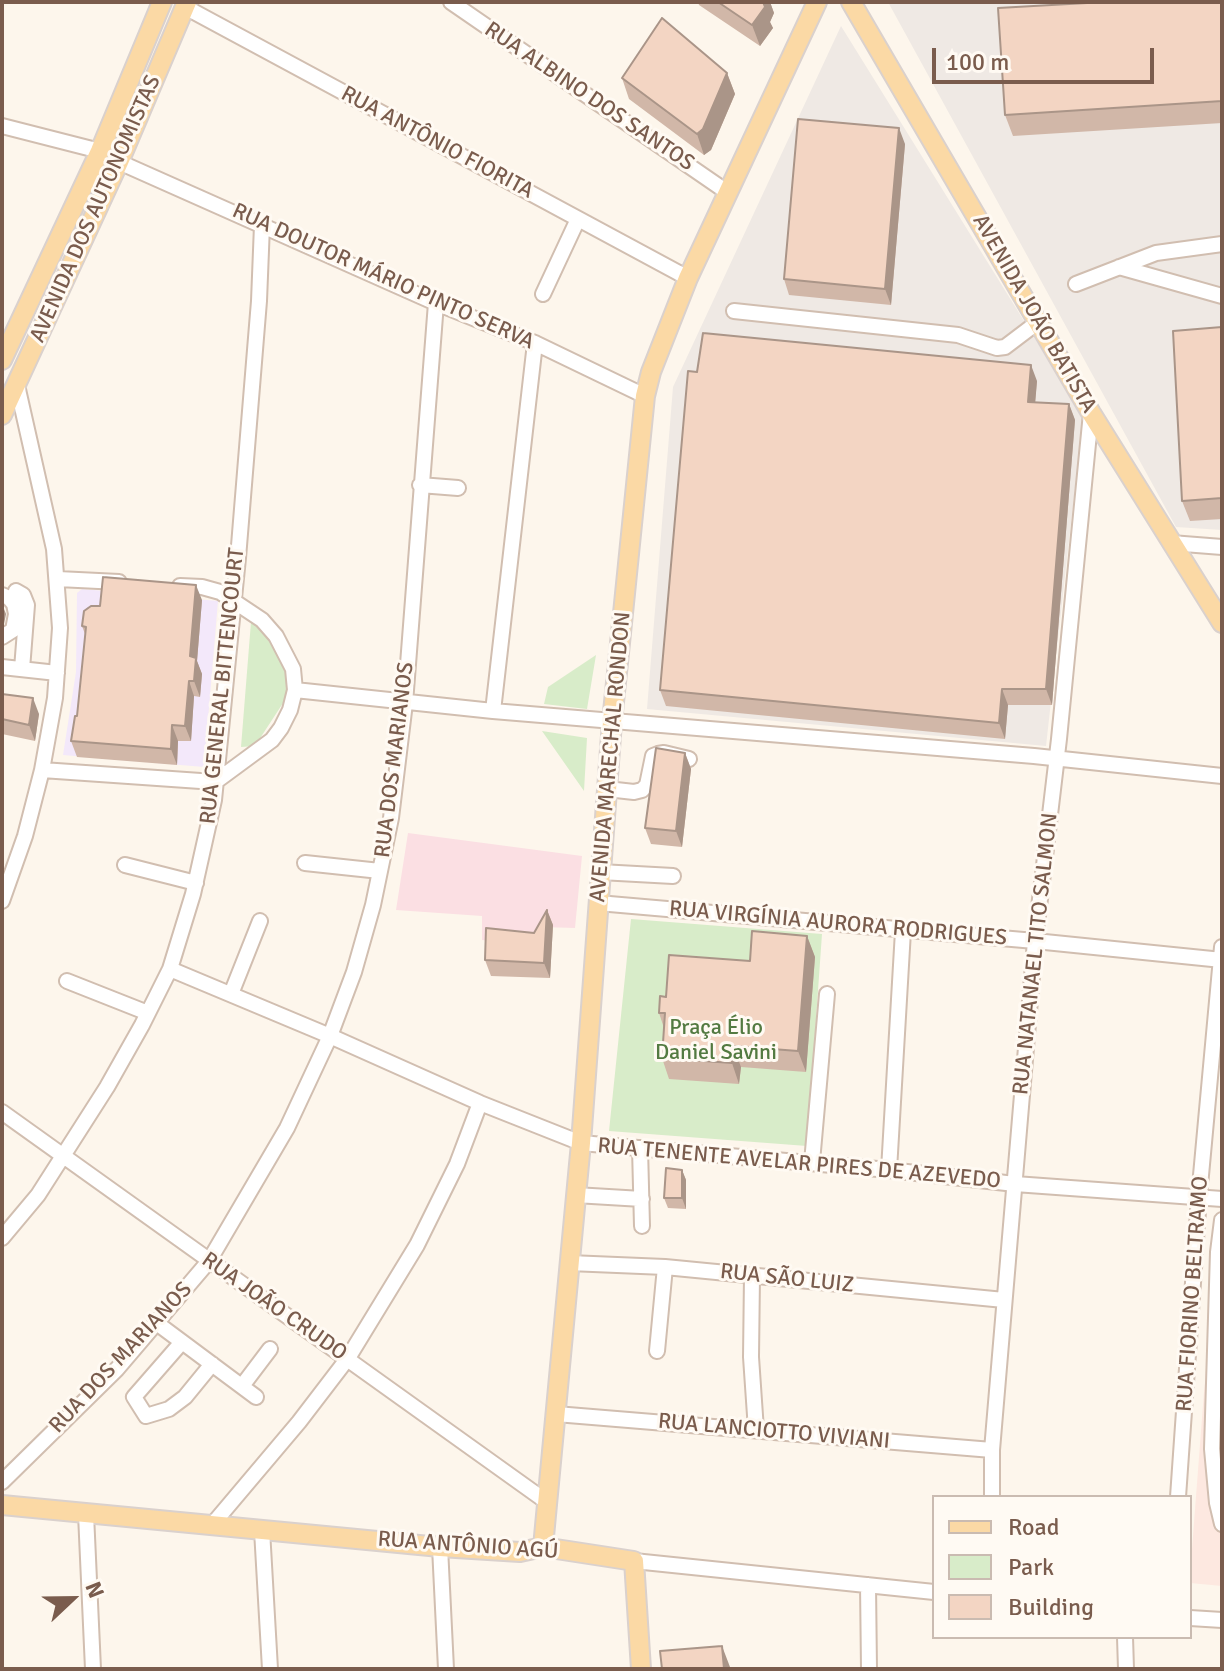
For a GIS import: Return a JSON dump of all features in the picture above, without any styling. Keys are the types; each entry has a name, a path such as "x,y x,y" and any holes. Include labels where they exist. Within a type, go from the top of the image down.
{"main road":[{"name":"AVENIDA DOS AUTONOMISTAS","path":"2,360 100,151 162,2"},
{"name":"AVENIDA MARECHAL RONDON","path":"543,1547 581,1143 612,722 645,396 688,278 817,2"},
{"name":"AVENIDA JOÃO BATISTA","path":"851,2 1091,413 1222,623"},
{"name":"AVENIDA DOS AUTONOMISTAS","path":"2,415 119,162 186,5"},
{"name":"RUA ANTÔNIO AGÚ","path":"2,1505 440,1547 520,1552 543,1547 634,1561"},
{"path":"634,1561 641,1669"}],"street":[{"name":"RUA ALBINO DOS SANTOS","path":"451,2 727,192"},
{"name":"RUA ANTÔNIO FIORITA","path":"186,5 688,278"},
{"path":"2,126 100,151"},
{"name":"RUA DOUTOR MÁRIO PINTO SERVA","path":"119,162 436,303 535,343 645,396"},
{"path":"543,294 578,219"},
{"name":"RUA GENERAL BITTENCOURT","path":"2,1238 38,1195 63,1157 148,1013 170,969 196,883 215,782 258,317 262,225"},
{"path":"1076,284 1156,253 1222,244"},
{"path":"1119,267 1222,296"},
{"name":"RUA DOS MARIANOS","path":"2,1482 117,1369 209,1261 287,1128 330,1036 354,972 391,818 405,703 436,303"},
{"path":"734,311 958,335 997,348 1005,347 1038,322"},
{"path":"493,711 535,343"},
{"path":"2,901 25,836 42,770 57,673 60,628 58,579 35,457 17,385"},
{"name":"RUA NATANAEL TITO SALMON","path":"992,1495 992,1450 1035,941 1091,413"},
{"path":"420,485 458,488"},
{"path":"1171,543 1222,547"},
{"path":"58,579 138,583"},
{"path":"42,770 215,782 272,740 290,710 295,690 293,669 276,636 262,620 232,599 202,587 170,585"},
{"path":"2,637 13,630 16,614 9,593 23,595 27,605 22,669"},
{"path":"2,667 57,673"},
{"path":"295,690 405,703 1056,758 1222,776"},
{"path":"607,789 642,790 647,785 653,756 658,754 689,759"},
{"path":"305,863 380,871"},
{"path":"125,865 196,883"},
{"path":"600,872 673,876"},
{"name":"RUA VIRGÍNIA AURORA RODRIGUES","path":"598,903 1222,956"},
{"path":"231,994 260,921"},
{"path":"889,1170 903,931"},
{"name":"RUA FIORINO BELTRAMO","path":"1178,1495 1199,1197 1222,956"},
{"name":"RUA TENENTE AVELAR PIRES DE AZEVEDO","path":"170,969 480,1103 581,1143 812,1162 1015,1184 1222,1199"},
{"path":"67,981 148,1013"},
{"path":"812,1162 827,994"},
{"path":"212,1525 299,1422 348,1358 417,1245 457,1164 480,1103"},
{"name":"RUA JOÃO CRUDO","path":"2,1112 547,1502"},
{"path":"640,1148 642,1226"},
{"path":"575,1195 642,1199"},
{"path":"1222,1220 1218,1252 1212,1449 1222,1524"},
{"name":"RUA SÃO LUIZ","path":"569,1263 665,1267 1004,1300"},
{"path":"657,1351 665,1267"},
{"path":"752,1276 751,1357 756,1430"},
{"path":"158,1324 256,1397"},
{"path":"182,1342 134,1397 146,1416 169,1409 185,1397 212,1364"},
{"path":"242,1386 270,1349"},
{"name":"RUA LANCIOTTO VIVIANI","path":"556,1414 992,1450"},
{"path":"86,1514 93,1669"},
{"path":"262,1530 270,1669"},
{"path":"440,1547 446,1669"},
{"name":"RUA ANTÔNIO AGÚ","path":"634,1561 932,1592"},
{"path":"868,1585 869,1669"},
{"path":"1192,1618 1222,1620"},
{"path":"1125,1639 1126,1667"}],"shaded area":[{"path":"888,2 1222,2 1222,530 1176,527"},
{"path":"841,26 1083,416 1046,746 647,709 673,387"},
{"path":"82,589 218,601 204,767 63,755 76,672 77,593"},
{"path":"408,833 582,856 575,928 541,927 540,946 482,940 482,916 396,910"},
{"path":"1222,1250 1222,1586 1192,1583 1204,1392 1218,1252"}],"green space":[{"path":"251,622 274,640 286,670 287,691 285,700 255,746 241,747"},
{"path":"596,655 587,709 544,704 548,687"},
{"path":"542,731 587,738 584,791"},
{"name":"Praça Élio Daniel Savini","path":"631,919 822,934 807,1146 609,1131"}],"building":[{"path":"718,2 763,2 765,7 752,25"},
{"path":"1105,2 1222,2 1222,101 1005,115 998,8"},
{"path":"662,18 727,73 703,129 697,134 622,78"},
{"path":"798,119 899,128 885,289 784,279"},
{"path":"1222,327 1222,498 1182,501 1173,331"},
{"path":"703,333 1031,365 1028,402 1069,404 1046,689 1002,689 999,723 660,690 688,371 697,372"},
{"path":"103,577 196,585 190,656 196,658 194,681 189,681 185,726 172,725 171,749 71,741 77,716 86,627 82,626 84,611 91,606 100,606"},
{"path":"2,694 33,698 29,725 2,719"},
{"path":"656,748 685,753 676,831 645,828"},
{"path":"547,910 544,963 485,960 486,928 534,933"},
{"path":"752,931 807,936 798,1051 733,1046 732,1063 662,1058 665,1013 659,1013 660,996 666,997 669,955 750,961"},
{"path":"666,1168 682,1170 682,1198 664,1198"},
{"path":"722,1646 724,1669 662,1669 660,1651"}]}
